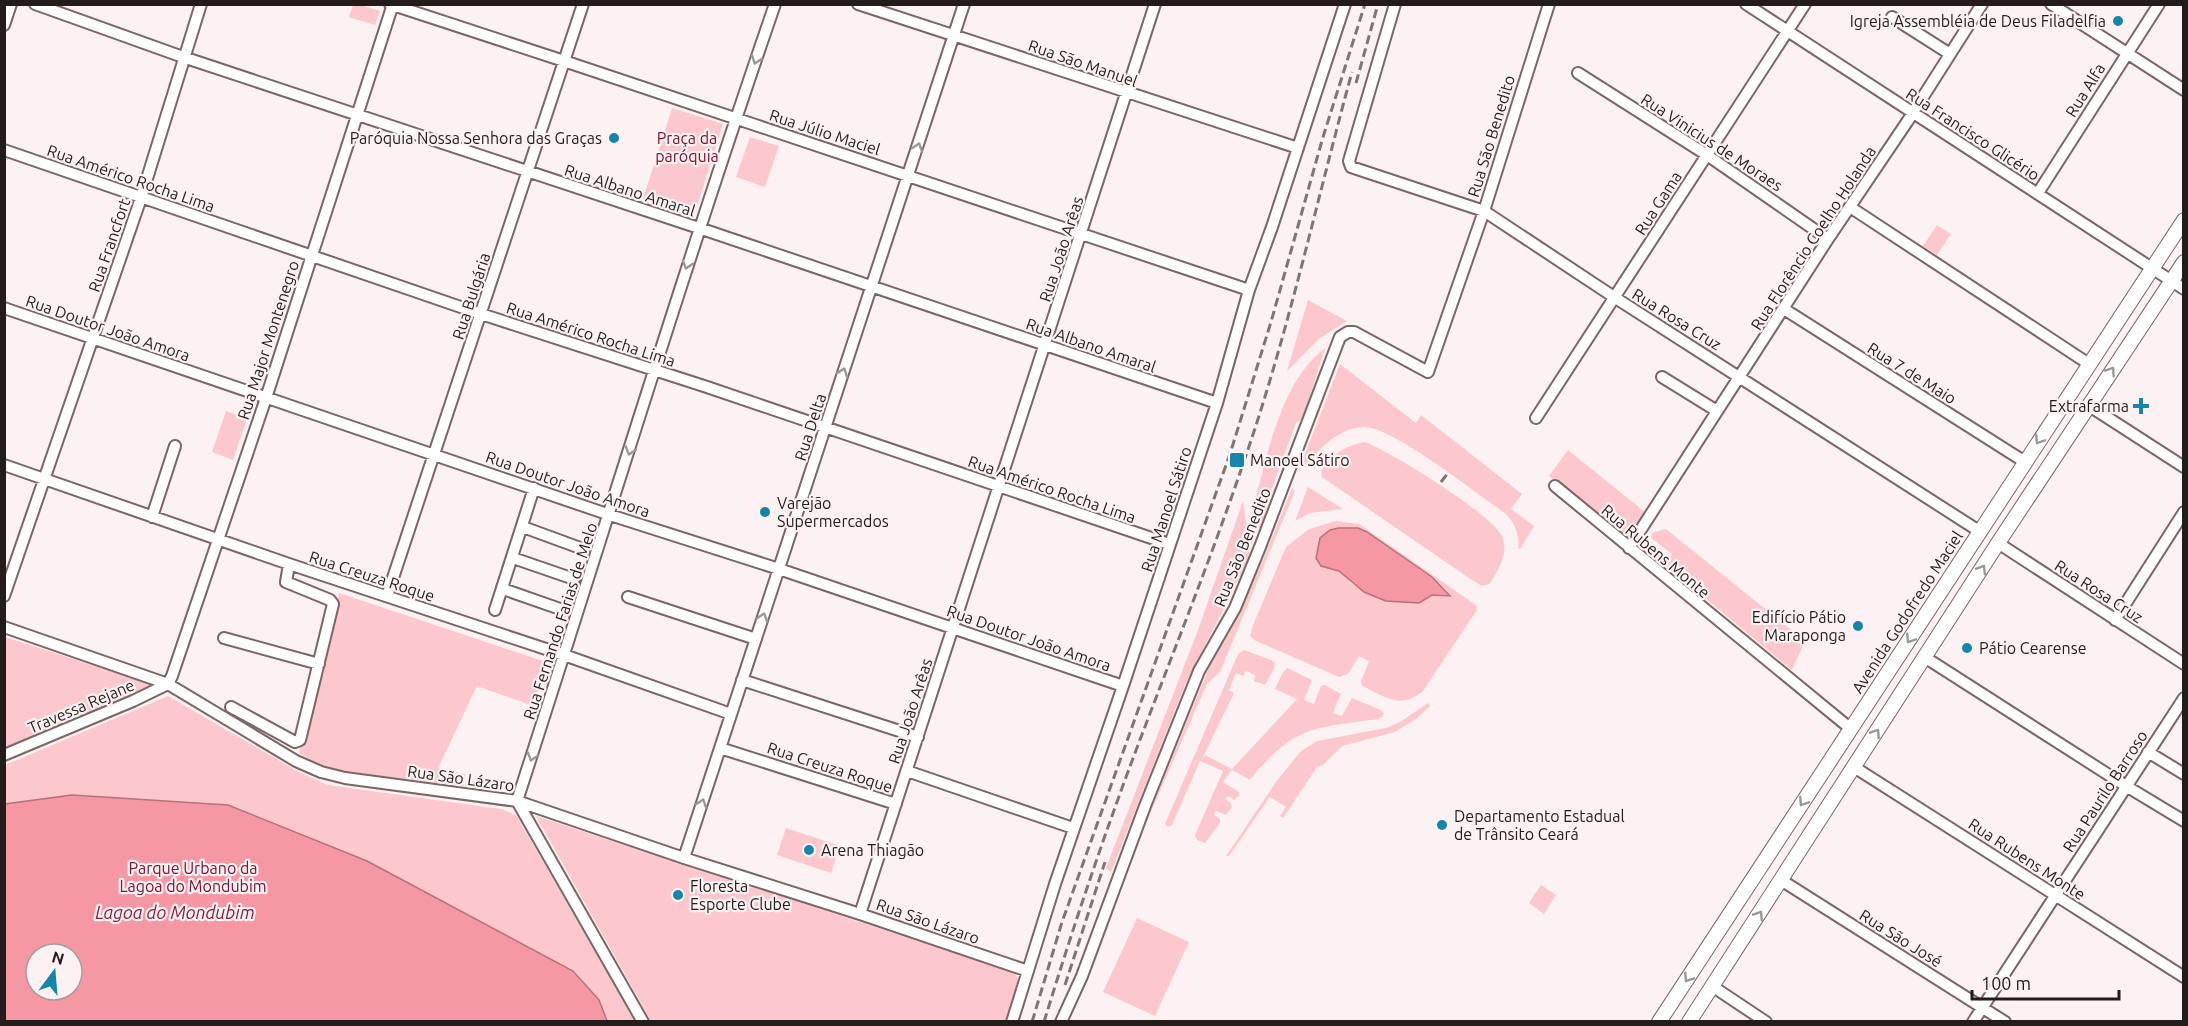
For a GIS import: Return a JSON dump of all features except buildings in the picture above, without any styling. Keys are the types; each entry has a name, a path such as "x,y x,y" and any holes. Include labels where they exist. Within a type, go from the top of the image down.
{"main road":[{"name":"Avenida Godofredo Maciel","path":"1659,1022 2184,220"},
{"path":"1689,1022 1926,658 1998,543 2184,262"},
{"path":"1949,578 1968,591"},
{"path":"1933,603 1952,616"}],"street":[{"path":"4,24 11,4"},
{"name":"Rua Albano Amaral","path":"35,4 183,57 1217,403"},
{"name":"Rua Francfort","path":"4,597 141,198 201,4"},
{"name":"Rua Bulgária","path":"387,596 583,4"},
{"name":"Rua Fernando Farias de Melo","path":"517,801 610,515 699,228 775,4"},
{"name":"Rua São Manuel","path":"858,4 1298,148"},
{"name":"Rua Delta","path":"684,858 964,4"},
{"name":"Rua João Arêas","path":"860,914 1128,94 1155,4"},
{"name":"Rua Rosa Cruz","path":"1395,4 1349,161 1351,167 1484,211 1979,531"},
{"name":"Rua São Benedito","path":"1063,1020 1199,671 1235,608 1340,337 1348,332 1354,332 1428,372 1484,211 1549,4"},
{"name":"Rua Francisco Glicério","path":"1746,4 2184,289"},
{"name":"Rua Gama","path":"1536,418 1804,4"},
{"name":"Rua Florêncio Coelho Holanda","path":"1629,548 1828,238 1913,114 1982,4"},
{"path":"2051,4 2184,90"},
{"name":"Rua Alfa","path":"2038,193 2159,4"},
{"name":"Rua Júlio Maciel","path":"392,5 909,175 1249,291"},
{"name":"Rua Major Montenegro","path":"168,684 266,398 392,5"},
{"name":"Rua Manoel Sátiro","path":"1012,1022 1073,828 1217,403 1249,291 1298,148 1343,5"},
{"path":"1892,17 1950,54"},
{"name":"Rua Vinicius de Moraes","path":"1578,73 1630,111 1707,155 1828,238"},
{"name":"Rua Américo Rocha Lima","path":"4,150 481,314 1170,544"},
{"path":"1850,207 2089,364"},
{"name":"Rua Doutor João Amora","path":"4,308 610,515 779,569 1123,686"},
{"name":"Rua 7 de Maio","path":"1784,309 2025,462"},
{"path":"1662,377 1717,411"},
{"path":"2088,405 2184,467"},
{"path":"153,517 175,446"},
{"name":"Rua Creuza Roque","path":"4,465 731,714"},
{"name":"Rua Rubens Monte","path":"1555,486 1851,729"},
{"path":"495,610 534,488"},
{"path":"2115,620 2184,512"},
{"path":"523,527 583,549"},
{"name":"Rua Rosa Cruz","path":"1998,543 2184,664"},
{"path":"513,558 574,579"},
{"path":"231,707 295,742 299,741 333,602 286,582 289,564"},
{"path":"503,589 563,610"},
{"path":"628,597 756,639"},
{"name":"Rua São Lázaro","path":"4,627 168,684 296,761 321,772 345,778 517,801 1028,971"},
{"path":"224,638 319,664"},
{"path":"1926,658 2126,786 2184,820"},
{"path":"742,680 918,737"},
{"name":"Travessa Rejane","path":"4,755 168,684"},
{"name":"Rua Paurilo Barroso","path":"1973,1022 2184,698"},
{"name":"Rua Creuza Roque","path":"720,748 896,804"},
{"path":"2148,752 2184,774"},
{"name":"Rua Rubens Monte","path":"1854,767 2184,977"},
{"name":"Rua Creuza Roque","path":"907,771 1073,828"},
{"path":"517,801 643,1022"},
{"name":"Rua São José","path":"1781,880 2005,1022"},
{"path":"1712,986 1766,1022"}],"green space":[{"path":"353,5 380,11 375,25 349,17"},
{"name":"Praça da paróquia","path":"672,108 723,124 694,216 643,199"},
{"path":"750,137 779,146 765,187 736,177"},
{"path":"1937,225 1951,234 1937,255 1923,246"},
{"path":"1308,300 1347,321 1320,338 1287,371"},
{"path":"1325,348 1303,418 1296,423 1265,507 1266,514 1260,529 1252,515 1277,422 1297,380"},
{"path":"1340,364 1416,423 1421,415 1522,494 1511,509 1534,526 1521,548 1518,549 1514,525 1505,513 1414,449 1377,430 1364,427 1355,428 1337,435 1316,454 1305,468 1301,464"},
{"path":"226,411 247,419 233,460 212,452"},
{"path":"1365,442 1395,457 1440,485 1496,528 1503,538 1504,550 1499,568 1489,584 1482,586 1469,578 1322,477 1321,471 1334,456 1345,448"},
{"path":"1568,450 1645,512 1626,539 1549,476"},
{"path":"1308,487 1343,509 1310,513 1295,521"},
{"path":"1292,488 1295,491 1220,672 1207,684 1143,830 1209,667 1234,622 1263,560"},
{"path":"1243,501 1246,522 1253,540 1246,564 1185,685 1111,872 1106,868 1198,630"},
{"path":"1336,521 1359,524 1476,605 1477,610 1423,691 1415,697 1400,701 1393,700 1362,686 1361,681 1369,661 1359,656 1348,674 1339,677 1254,640 1250,636 1286,547 1309,529","holes":["1339,528 1358,528 1432,577 1450,595 1432,595 1419,603 1386,601 1364,592 1352,584 1345,575 1316,558 1320,538"]},
{"path":"1666,529 1805,641 1792,670 1665,565 1672,554 1651,538 1652,533"},
{"path":"339,593 543,661 546,668 533,706 477,686 438,768 465,774 463,786 337,771 320,766 299,753"},
{"path":"5,637 151,684 149,687 5,748"},
{"path":"1244,650 1273,661 1274,669 1265,685 1254,681 1255,675 1246,671 1243,676 1236,673 1229,690 1234,693 1202,759 1205,755 1232,769 1297,699 1275,689 1287,668 1312,680 1304,700 1314,704 1321,686 1325,685 1341,694 1333,713 1342,716 1352,698 1384,713 1379,719 1321,728 1293,739 1266,762 1250,780 1232,770 1223,782 1240,795 1234,800 1228,796 1225,799 1231,803 1232,807 1226,815 1216,811 1214,815 1220,819 1220,823 1205,843 1197,840 1195,835 1223,771 1200,761 1172,825 1169,827 1165,824 1238,654"},
{"name":"Lagoa do Mondubim","path":"168,696 299,772 328,785 501,809 516,815 635,1021 5,1022 5,765"},
{"path":"1428,703 1430,706 1416,719 1395,732 1342,746 1323,765 1317,767 1283,818 1280,816 1286,807 1270,797 1229,856 1226,856 1276,782 1301,751 1317,741 1386,728 1400,722"},
{"name":"Floresta Esporte Clube","path":"536,816 1015,973 1018,980 1005,1021 651,1021"},
{"name":"Arena Thiagão","path":"786,828 840,846 831,873 777,855"},
{"path":"1541,885 1556,895 1544,914 1529,903"},
{"path":"1137,918 1189,942 1155,1016 1103,992"}],"water":[{"path":"1358,528 1367,532 1432,577 1450,596 1432,595 1419,603 1386,601 1364,592 1339,571 1321,566 1316,558 1320,538 1330,530"},
{"name":"Lagoa do Mondubim","path":"72,795 228,805 367,861 573,971 599,1000 607,1021 5,1021 5,804"}],"railway":[{"path":"1032,1022 1062,922 1230,454 1271,322 1323,137 1365,4"},
{"path":"1356,83 1378,4"},
{"path":"1044,1022 1106,832 1216,541 1259,415 1288,318 1352,72"},
{"path":"1441,482 1448,473"},
{"path":"1065,985 1105,862"}],"place":[{"name":"Igreja Assembléia de Deus Filadelfia","path":"2118,21"},
{"name":"Paróquia Nossa Senhora das Graças","path":"614,138"},
{"name":"Extrafarma","path":"2141,406"},
{"name":"Manoel Sátiro","path":"1237,460"},
{"name":"Varejão Supermercados","path":"765,512"},
{"name":"Edifício Pátio Maraponga","path":"1858,626"},
{"name":"Pátio Cearense","path":"1967,648"},
{"name":"Departamento Estadual de Trânsito Ceará","path":"1442,825"},
{"name":"Arena Thiagão","path":"809,850"},
{"name":"Floresta Esporte Clube","path":"678,895"}],"park label":[{"name":"Parque Urbano da Lagoa do Mondubim","path":"193,877"}]}
